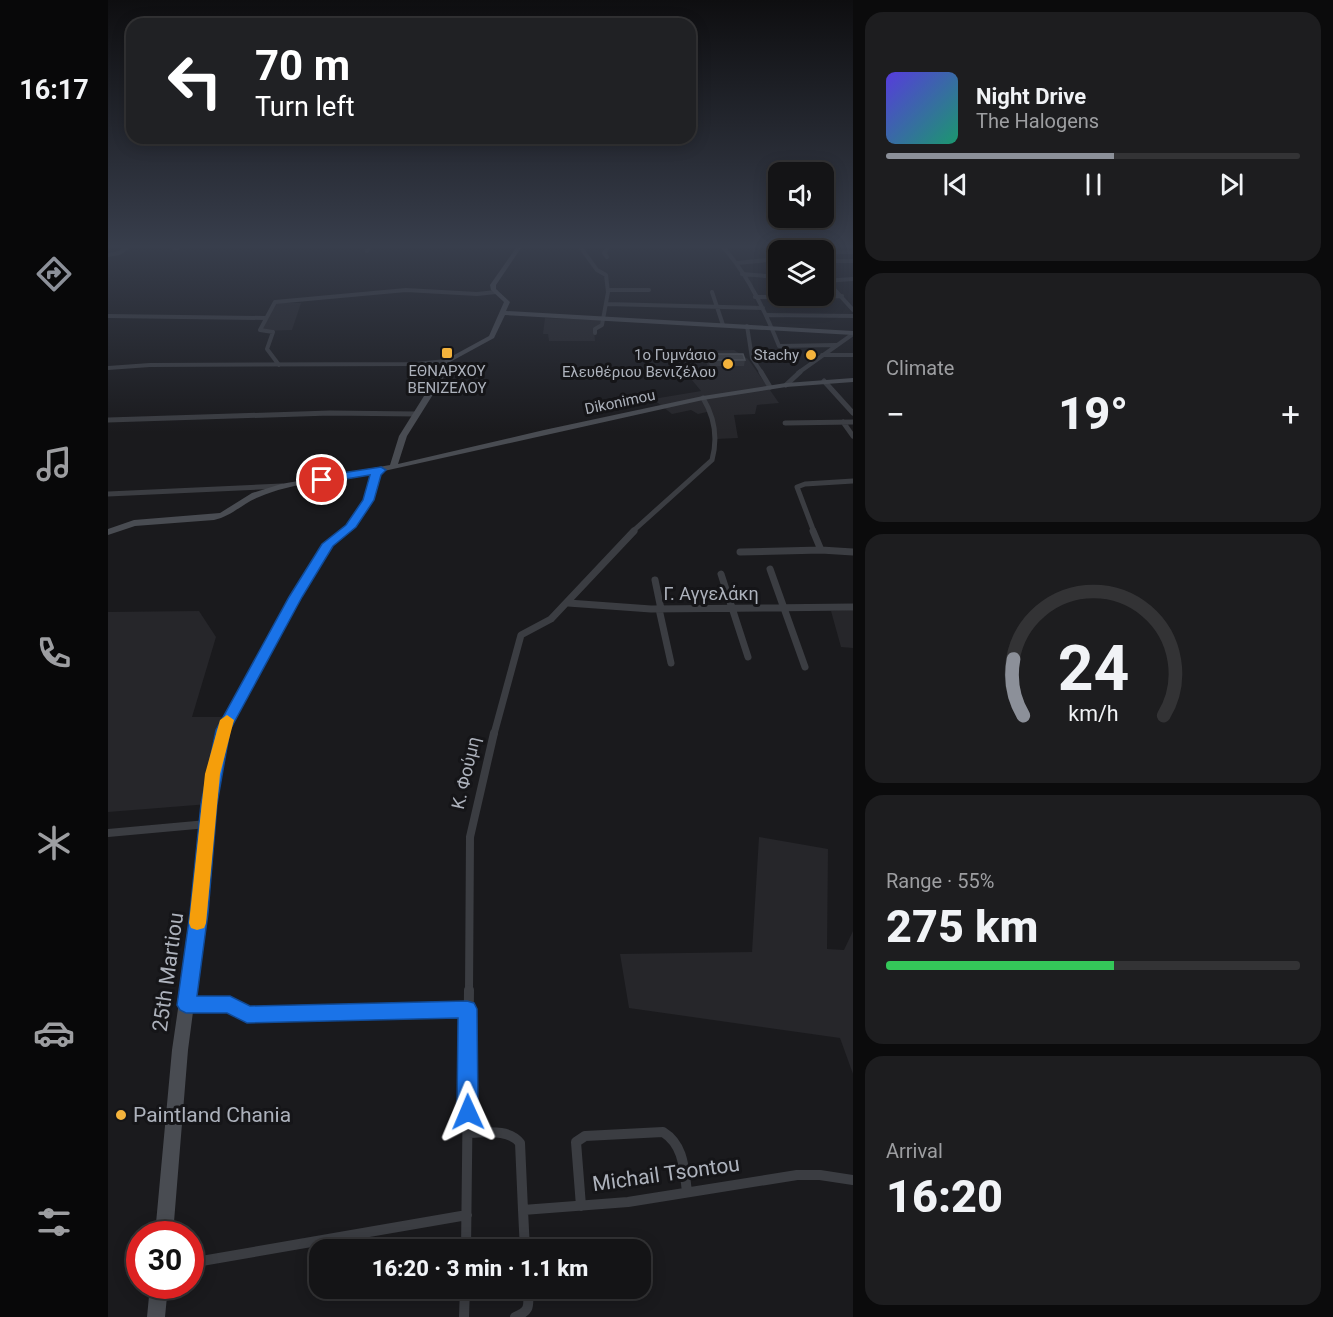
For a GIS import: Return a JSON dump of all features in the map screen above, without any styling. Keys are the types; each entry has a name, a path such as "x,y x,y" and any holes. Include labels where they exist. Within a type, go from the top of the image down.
{"main road":[{"path":"395,467 394,463 403,436 447,361 494,335 504,309"},
{"path":"503,313 853,333"},
{"name":"Dikonimou","path":"108,532 134,523 223,515 255,495 284,486 381,470 703,398 786,385 853,380"},
{"name":"25th Martiou","path":"165,1221 186,1005 199,913 213,774 228,717 295,597 328,544 351,527 369,500 376,474 381,470"},
{"path":"156,1317 158,1299"}],"street":[{"path":"269,309 260,330 273,332 267,349 279,364"},
{"path":"595,333 595,329 602,325 606,309"},
{"path":"718,309 723,325"},
{"path":"764,309 779,346 836,345"},
{"path":"767,315 853,316"},
{"path":"108,316 265,318"},
{"path":"747,326 752,358 770,387"},
{"path":"786,385 853,333"},
{"path":"822,355 853,355"},
{"path":"108,368 150,365 424,364 447,361"},
{"path":"824,381 852,411"},
{"name":"Κ. Φούμη","path":"466,1239 470,837 476,803 519,638 551,619 628,535 712,460 716,449 715,431 710,410 703,398"},
{"path":"108,420 319,413 417,414"},
{"path":"843,422 853,436"},
{"path":"785,423 853,422"},
{"path":"821,550 797,489 799,485 853,482"},
{"path":"108,494 284,486"},
{"path":"740,552 821,550 853,552"},
{"path":"770,569 806,667"},
{"path":"721,574 748,657"},
{"path":"655,580 671,663"},
{"name":"Γ. Αγγελάκη","path":"568,603 660,609 853,607"},
{"path":"108,833 207,824"},
{"path":"186,1005 230,1004 247,1015 467,1009"},
{"path":"581,1206 576,1142 585,1136 663,1132 670,1135 678,1145 687,1192"},
{"path":"468,1133 511,1134 518,1137 524,1239"},
{"name":"Michail Tsontou","path":"523,1210 628,1202 797,1175 820,1175 853,1180"},
{"path":"204,1261 467,1215"},
{"path":"464,1317 465,1299"},
{"path":"515,1317 525,1313 528,1309 528,1299"}],"shaded area":[{"path":"270,309 299,309 292,330 261,331"},
{"path":"545,318 603,320 601,326 594,330 595,341 549,341 548,334 543,334"},
{"path":"734,350 748,359 779,403 757,405 755,414 734,415 738,438 716,439 711,411 698,414 691,410 672,414 653,399 701,391 682,368 708,368 703,351"},
{"path":"853,610 853,648 841,647 831,611"},
{"path":"199,611 216,637 192,717 228,717 209,804 108,812 108,612"},
{"path":"759,837 828,849 827,949 844,950 853,931 853,1074 840,1038 629,1008 620,954 752,952"}],"building":[{"path":"709,354 743,354 745,360 711,360"}],"slow traffic":[{"path":"197,923 213,774 227,720"}],"place":[{"name":"ΕΘΝΑΡΧΟΥ ΒΕΝΙΖΕΛΟΥ","path":"447,353"},
{"name":"Stachy","path":"811,355"},
{"name":"1ο Γυμνάσιο Ελευθέριου Βενιζέλου","path":"728,364"},
{"name":"Paintland Chania","path":"121,1115"}],"route":[{"path":"322,480 381,470 376,474 369,500 351,527 328,544 295,597 223,730 213,774 199,913 186,1005 230,1004 247,1015 467,1009 468,1112"}]}
